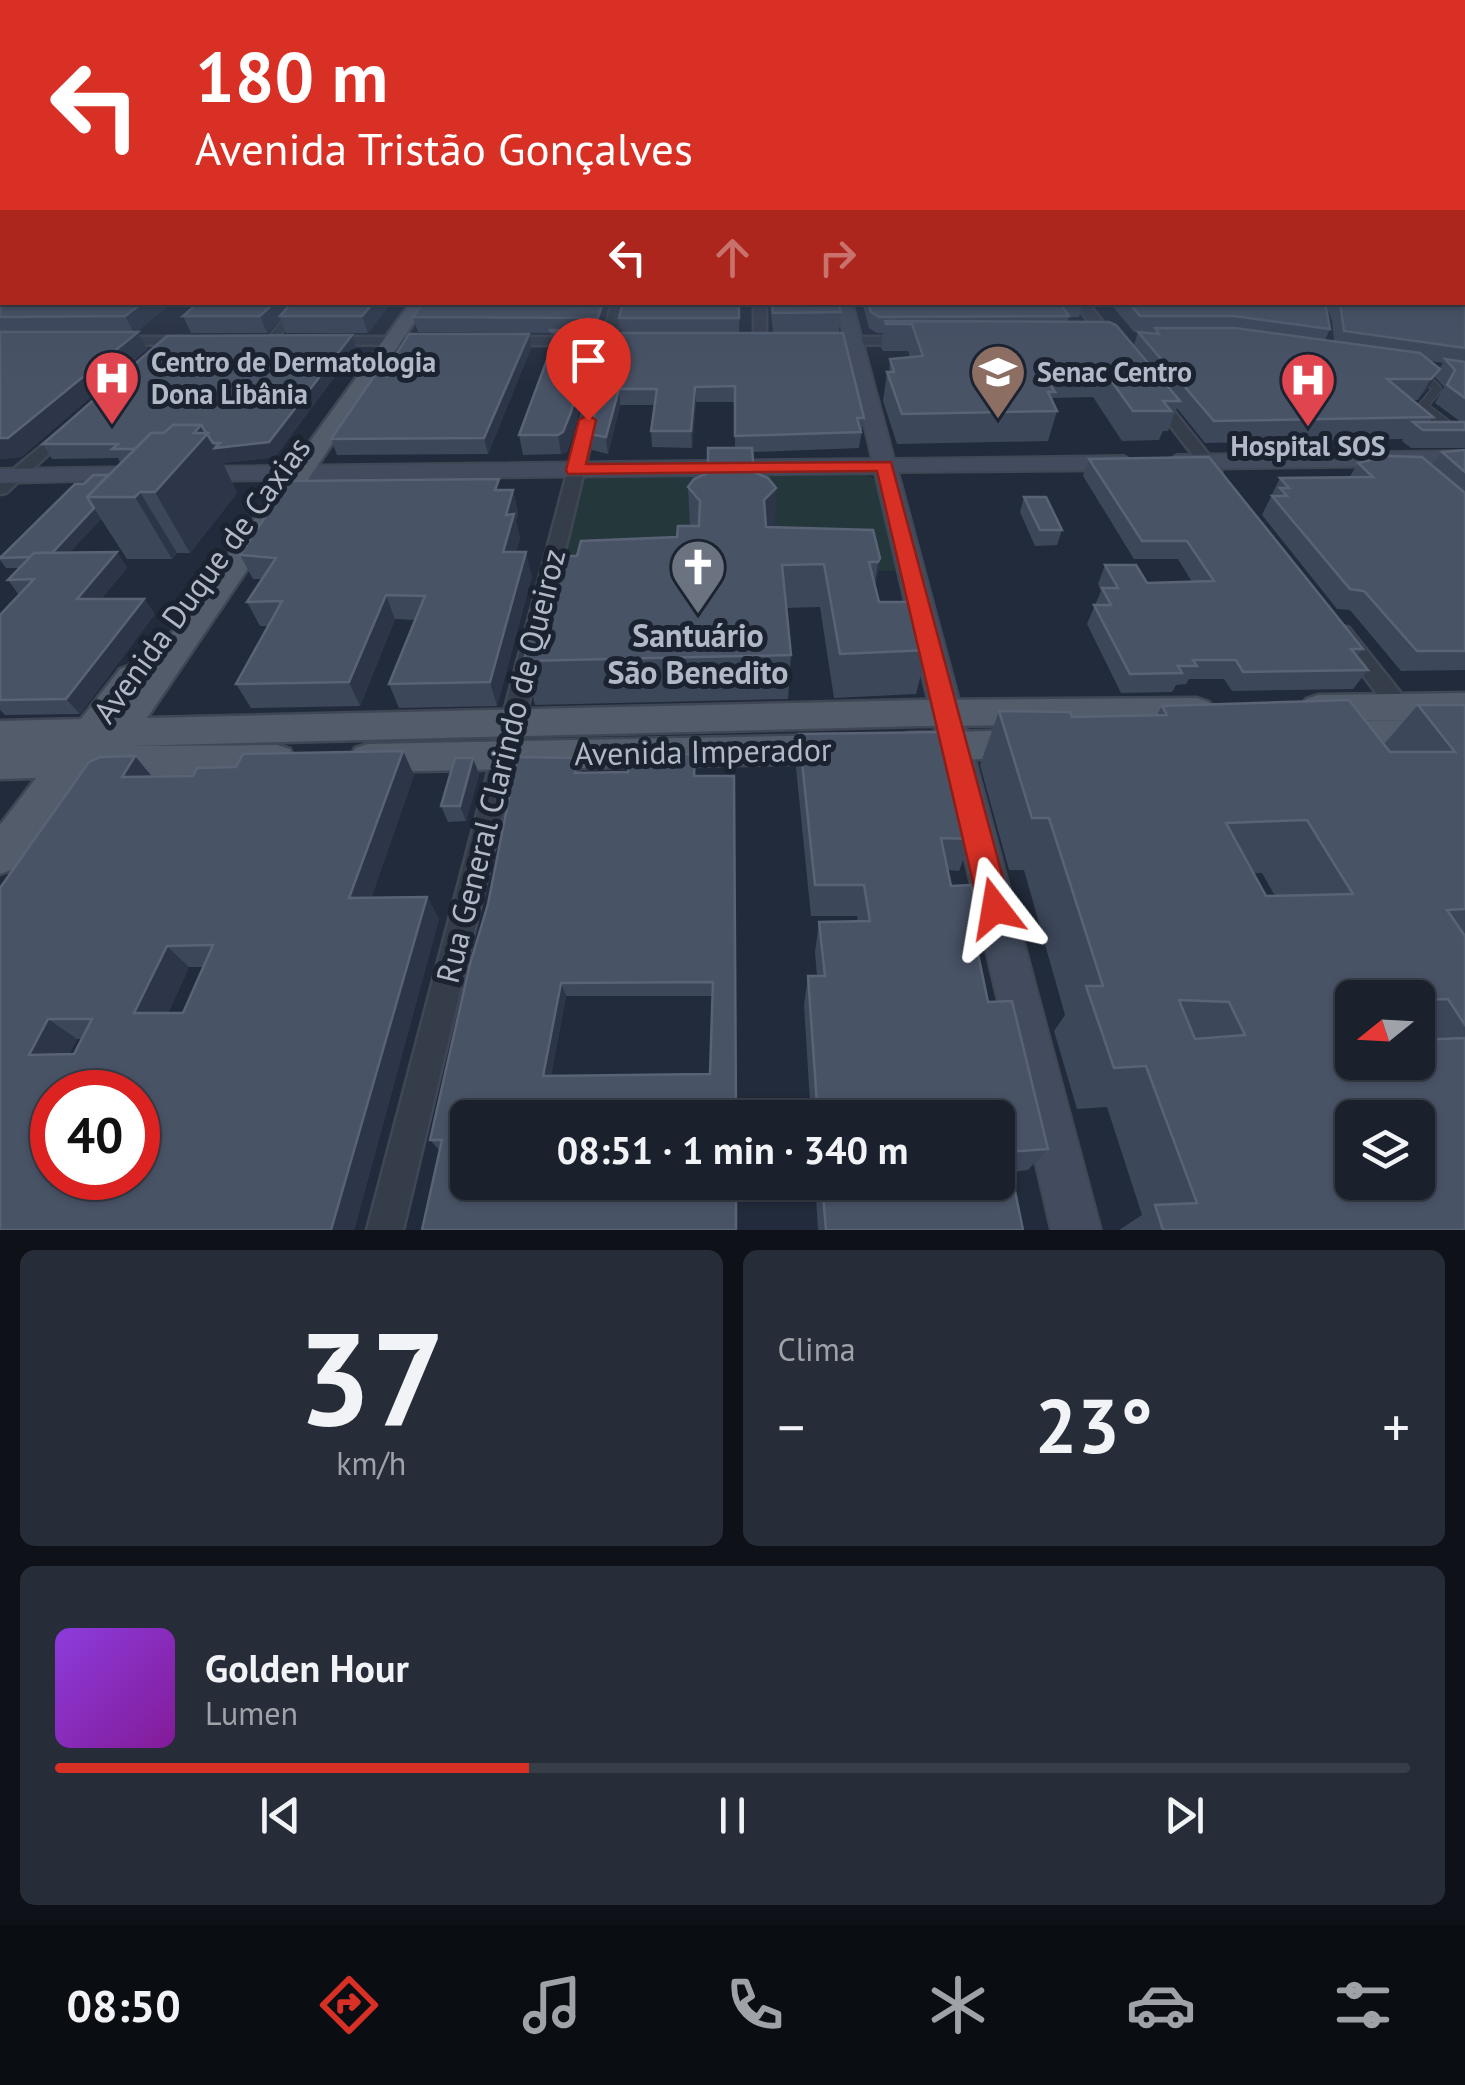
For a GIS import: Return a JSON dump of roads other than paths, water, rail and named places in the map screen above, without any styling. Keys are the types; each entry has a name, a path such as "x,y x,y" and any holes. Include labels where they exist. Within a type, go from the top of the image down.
{"main road":[{"name":"Avenida Duque de Caxias","path":"384,341 402,305"},
{"name":"Avenida Duque de Caxias","path":"5,873 384,341 417,305"},
{"path":"1418,732 1465,706"},
{"name":"Avenida Imperador","path":"0,764 94,748 950,730 1238,710"},
{"path":"1286,723 1465,732"},
{"name":"Avenida Imperador","path":"950,730 1216,738"},
{"name":"Avenida Imperador","path":"0,735 94,748"}],"street":[{"name":"Rua General Clarindo de Queiroz","path":"385,1230 617,305"},
{"path":"748,305 754,341"},
{"path":"754,341 760,305"},
{"path":"845,305 1076,1230"},
{"path":"1082,305 1228,490"},
{"path":"148,360 188,324"},
{"path":"827,340 922,341"},
{"path":"97,341 200,341"},
{"path":"253,341 288,341"},
{"path":"305,341 430,341"},
{"path":"485,341 656,341"},
{"path":"754,341 777,341"},
{"path":"1413,367 1447,370"},
{"path":"5,480 75,424"},
{"path":"5,480 291,472 1408,462 1465,458"},
{"path":"1324,611 1418,732"}],"lane":[{"path":"270,341 301,305"},
{"path":"1413,367 1437,388 1422,402 1424,406 1465,438"}],"place":[{"name":"Senac Centro","path":"998,421"},
{"name":"Centro de Dermatologia Dona Libânia","path":"112,427"},
{"name":"Hospital SOS","path":"1308,429"},
{"name":"Santuário São Benedito","path":"698,616"}]}
